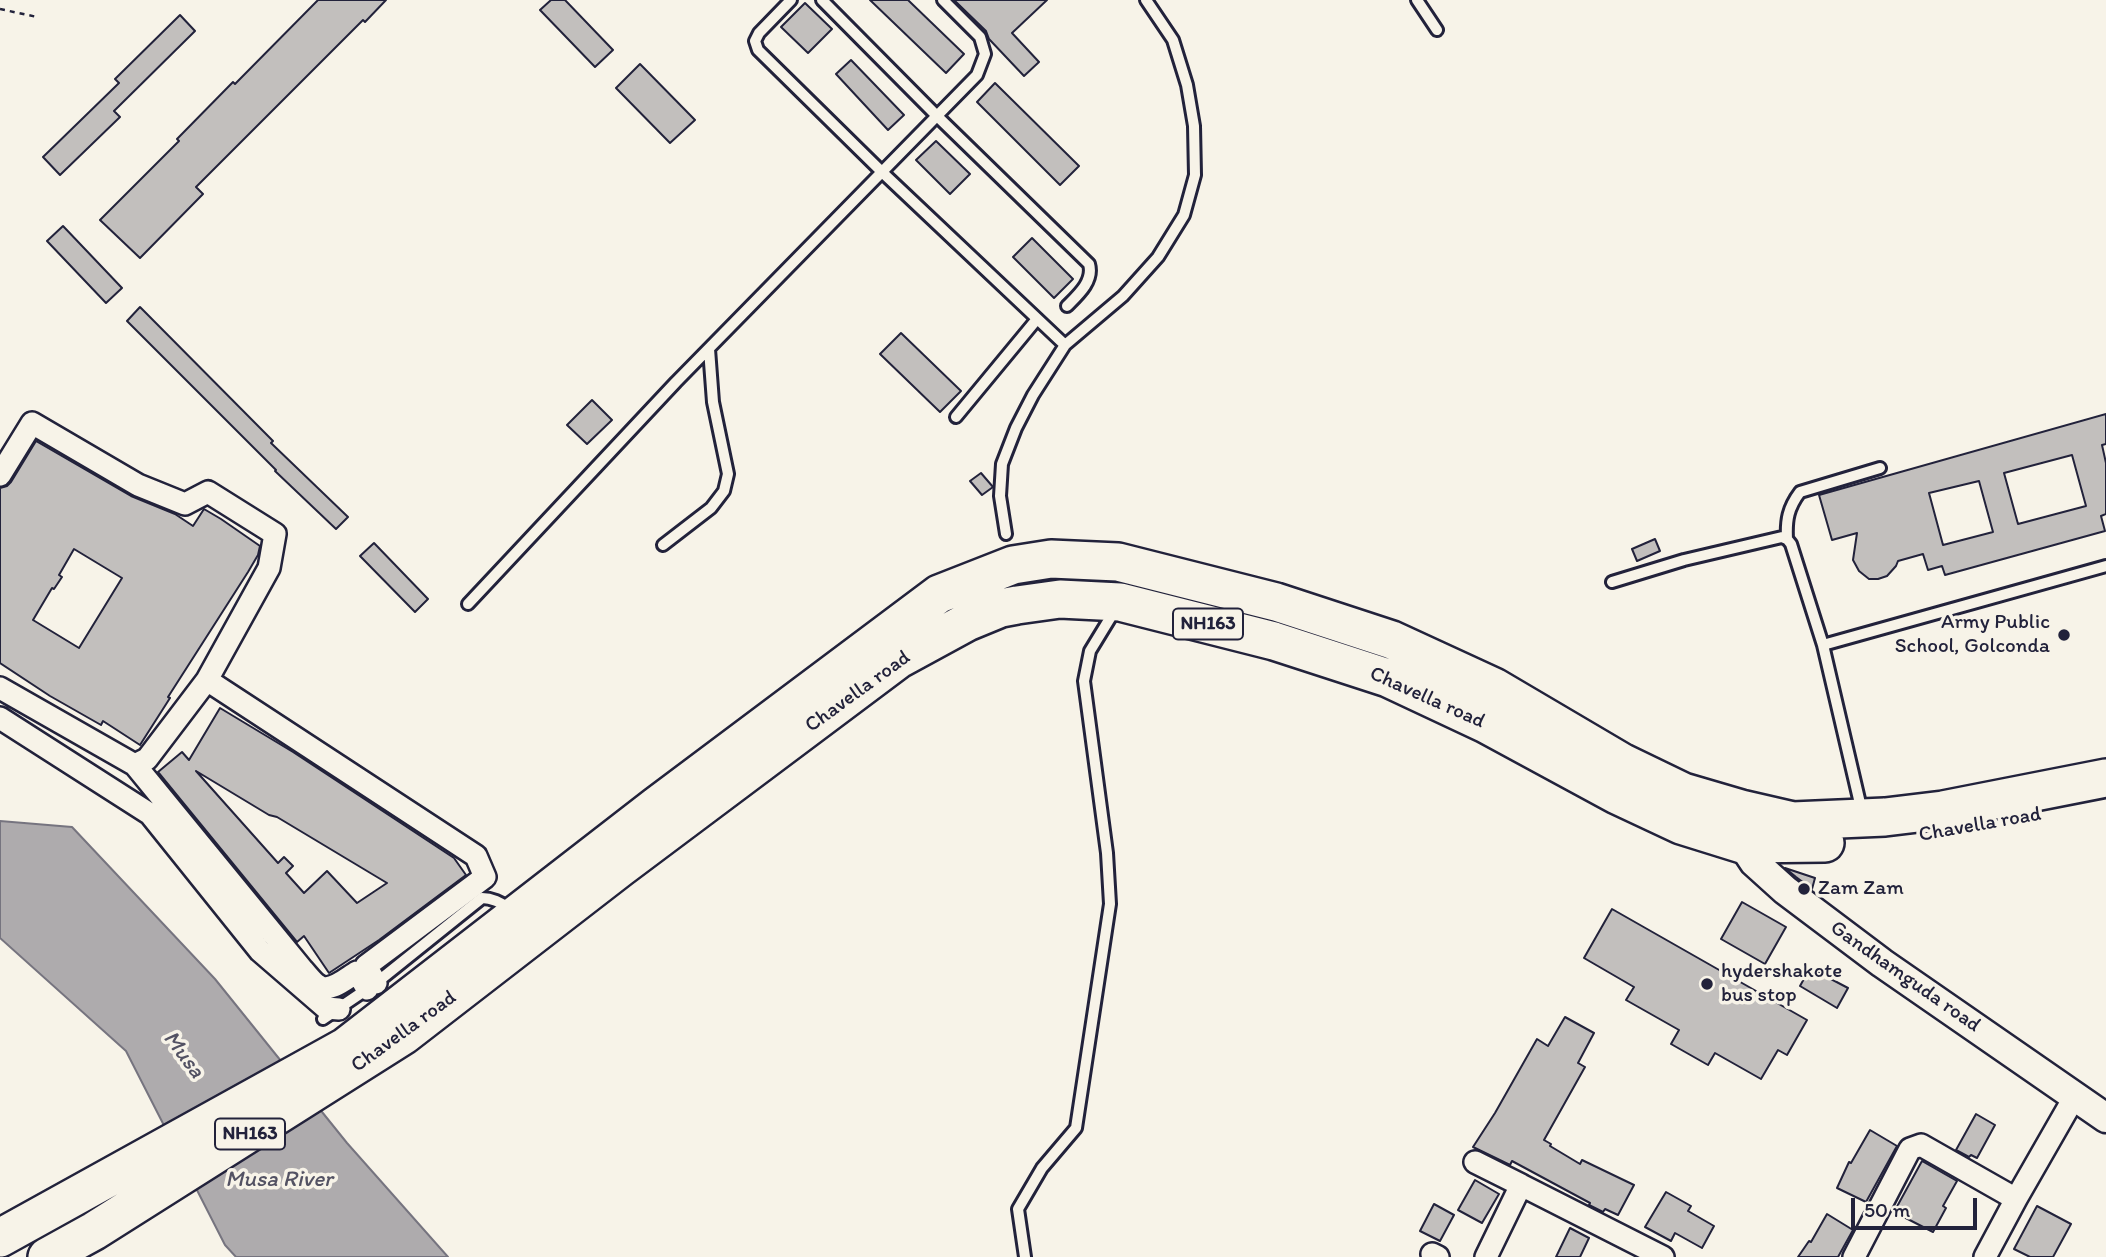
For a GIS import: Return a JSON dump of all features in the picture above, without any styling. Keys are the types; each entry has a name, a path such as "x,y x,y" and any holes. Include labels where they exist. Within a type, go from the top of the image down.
{"highway":[{"name":"Chavella road","path":"47,1257 94,1231 376,993 517,913 939,594 1013,565 1051,559 1118,562 1276,602 1392,640 1494,687 1623,763 1683,792 1741,826 1943,810 2106,778"},
{"name":"Chavella road","path":"376,993 620,868 899,659 967,622 1001,608 1028,602 1060,599 1120,602 1274,641 1388,678 1486,724 1681,825 1741,826 1869,842 1952,832 2106,803"},
{"name":"NH163","path":"339,1019 376,993"},
{"name":"Chavella road","path":"0,1238 72,1198 339,1019"}],"street":[{"path":"0,475 32,423 138,485 185,504 208,492 275,534 269,568 207,680 147,759 135,765"},
{"path":"0,688 135,765 302,969 320,987 334,986 376,993 485,877 476,856 207,680"},
{"path":"0,718 150,814 260,951 339,1019"},
{"name":"Gandhamguda road","path":"1741,826 1754,862 1785,890 1882,963 2106,1118"},
{"path":"334,986 339,1019"},
{"path":"1985,1257 2075,1096"},
{"path":"1854,1257 1910,1149 1915,1146 1921,1145 2016,1199"},
{"path":"1475,1162 1663,1257"},
{"path":"1486,1257 1521,1185"},
{"path":"1615,1257 1624,1237"}],"lane":[{"path":"790,0 759,33 755,41 758,50 1065,345"},
{"path":"822,0 1089,264 1091,269 1084,287 1067,306"},
{"path":"468,604 709,349 977,75 985,54 979,37 943,0"},
{"path":"1006,534 1000,496 1002,464 1016,428 1065,345 1123,296 1158,257 1184,215 1195,174 1194,126 1187,85 1173,40 1146,0"},
{"path":"1417,0 1437,30"},
{"path":"956,417 1037,319"},
{"path":"663,545 711,508 724,491 728,474 713,402 709,349"},
{"path":"1787,540 1787,514 1800,492 1880,468"},
{"path":"1612,582 1684,560 1782,537 1787,540 1791,544 1823,645 1863,818"},
{"path":"1823,645 2106,566"},
{"path":"1025,1257 1018,1209 1042,1168 1076,1128 1110,904 1107,853 1084,681 1090,652 1120,602"}],"path":[{"path":"0,9 37,17"}],"water":[{"name":"Musa River","path":"0,821 72,827 215,979 347,1143 448,1257 236,1257 225,1245 126,1051 0,938"}],"building":[{"path":"318,0 386,0 196,187 203,194 140,258 100,220 233,82 235,84"},
{"path":"551,0 565,0 613,50 595,67 540,10"},
{"path":"870,0 908,0 964,54 946,73"},
{"path":"954,0 1047,0 1012,33 1039,62 1024,76 989,39 986,31"},
{"path":"805,3 832,29 808,53 781,27"},
{"path":"180,15 195,31 114,111 120,117 60,175 43,157 119,83 115,79"},
{"path":"851,60 904,115 888,130 836,74"},
{"path":"640,64 695,120 670,143 616,88"},
{"path":"995,83 1079,166 1060,185 977,102"},
{"path":"936,141 970,174 950,194 916,160"},
{"path":"63,226 122,288 106,303 47,241"},
{"path":"1032,238 1073,279 1054,298 1013,257"},
{"path":"140,307 273,441 271,443 348,517 336,529 127,321"},
{"path":"901,333 961,391 940,412 880,354"},
{"path":"592,400 612,420 587,444 567,425"},
{"path":"2106,414 2106,444 2102,445 2106,463 2106,514 2101,516 2105,531 1945,575 1942,566 1928,570 1923,554 1898,561 1887,576 1869,579 1859,571 1853,560 1857,533 1832,540 1819,495","holes":["2072,455 2086,506 2018,524 2004,473","1979,481 1993,532 1943,545 1929,493"]},
{"path":"36,441 131,496 175,514 193,526 204,509 260,546 248,572 140,745 103,721 101,725 50,696 0,663 0,488 11,482","holes":["74,549 122,578 79,648 33,620 52,588 54,589 62,577 59,575"]},
{"path":"981,473 993,487 982,495 970,481"},
{"path":"1655,539 1660,551 1637,561 1632,549"},
{"path":"374,543 428,599 415,612 360,556"},
{"path":"220,708 293,752 454,858 466,875 379,940 329,973 304,936 297,942 158,772 182,752 189,760","holes":["196,771 269,815 277,817 387,883 357,903 327,871 304,893 286,873 293,866 284,857 278,863"]},
{"path":"1785,868 1815,878 1812,889 1796,877"},
{"path":"1742,902 1786,927 1765,964 1721,939"},
{"path":"1612,909 1807,1020 1787,1055 1778,1050 1761,1079 1715,1053 1708,1065 1671,1044 1679,1030 1626,1000 1634,987 1584,958"},
{"path":"1810,968 1848,988 1837,1008 1800,986"},
{"path":"1565,1017 1594,1033 1578,1063 1585,1067 1544,1140 1580,1164 1582,1160 1634,1185 1618,1215 1589,1205 1590,1203 1512,1161 1510,1165 1473,1147 1537,1039 1548,1046"},
{"path":"1976,1114 1995,1125 1977,1158 1956,1150"},
{"path":"1870,1130 1897,1146 1866,1202 1837,1188 1849,1162 1851,1163"},
{"path":"1922,1161 1957,1181 1933,1232 1894,1212"},
{"path":"1475,1180 1499,1194 1482,1223 1458,1210"},
{"path":"1666,1192 1691,1206 1688,1211 1714,1226 1702,1248 1675,1233 1671,1241 1645,1227"},
{"path":"1434,1204 1454,1215 1440,1241 1420,1231"},
{"path":"2037,1206 2071,1224 2053,1257 2030,1257 2014,1249"},
{"path":"1827,1214 1853,1230 1838,1257 1798,1257 1809,1241 1811,1242"},
{"path":"1570,1228 1589,1238 1580,1257 1556,1257"}],"place":[{"name":"Army Public School, Golconda","path":"2064,635"},
{"name":"Zam Zam","path":"1804,889"},
{"name":"hydershakote bus stop","path":"1707,984"}],"water label":[{"name":"Musa","path":"183,1055"}]}
